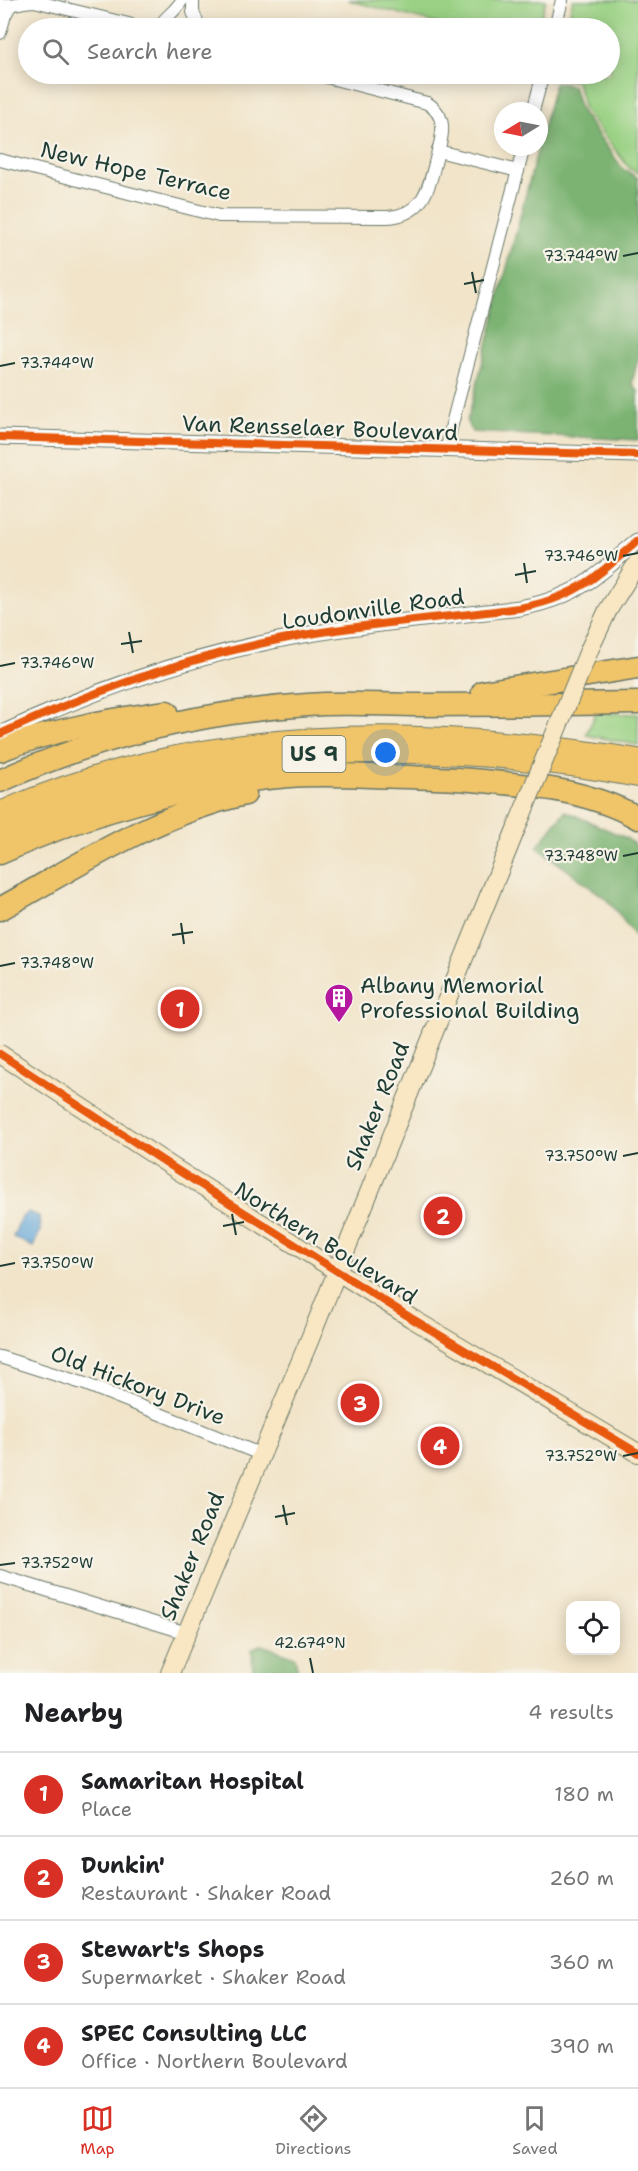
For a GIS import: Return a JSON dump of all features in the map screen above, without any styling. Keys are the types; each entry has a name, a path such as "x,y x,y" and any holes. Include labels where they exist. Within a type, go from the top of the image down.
{"highway":[{"path":"0,750 57,731 105,721 216,706 279,707 362,703 501,690 638,667"},
{"path":"362,703 418,705 638,703"},
{"path":"0,781 68,753 132,734 212,716 279,707"},
{"path":"0,853 83,820 138,803 184,792 290,776 457,779 541,787 594,798 638,818"},
{"path":"0,909 143,831 194,809 220,800 268,789 378,776"}],"main road":[{"name":"Shaker Road","path":"170,1673 590,648 608,610 638,562"},
{"name":"US 9","path":"0,812 69,785 134,765 206,750 282,739 368,735 452,738 543,746 638,759"},
{"name":"US 9","path":"0,831 65,804 119,787 193,770 273,757 372,753 467,756 558,765 638,777"},
{"name":"Northern Boulevard","path":"0,1054 423,1326 638,1453"}],"street":[{"path":"164,18 177,8 182,0"},
{"path":"193,0 196,18"},
{"path":"558,18 562,0"},
{"path":"0,33 5,5 20,2 34,1 104,18"},
{"name":"New Hope Terrace","path":"0,160 219,216 387,217 406,213 421,202 427,191 443,127 441,117 431,106 422,102 353,84"},
{"path":"535,102 540,84"},
{"path":"438,151 518,171"},
{"path":"447,450 522,156"},
{"name":"Van Rensselaer Boulevard","path":"0,437 638,455"},
{"name":"Loudonville Road","path":"0,734 59,707 117,685 237,649 321,632 519,608 545,602 588,582 638,541"},
{"name":"Old Hickory Drive","path":"0,1357 95,1387 260,1454"},
{"path":"0,1576 187,1633"}],"green space":[{"path":"348,0 546,0 541,18 416,18"},
{"path":"573,0 638,0 638,173 630,169 584,110 578,84 620,84 620,18 568,18"},
{"path":"554,84 573,86 580,110 623,169 638,178 638,359 632,383 638,391 638,440 472,432 467,422 536,156 548,156 548,109"},
{"path":"596,713 638,714 638,745 586,735"},
{"path":"565,811 626,838 638,847 638,940 609,901 537,847"},
{"path":"262,1645 295,1657 298,1673 253,1673 252,1650"}],"water":[{"path":"28,1212 39,1216 40,1231 33,1247 13,1237 21,1218"}],"cycle path":[{"path":"0,437 638,455"},
{"path":"0,734 107,689 217,654 293,637 349,628 519,608 541,603 562,596 592,579 638,541"},
{"path":"0,1054 171,1166 411,1318 638,1453"}],"place":[{"name":"Samaritan Hospital","path":"180,1009"},
{"name":"Albany Memorial Professional Building","path":"339,1024"},
{"name":"Dunkin'","path":"443,1216"},
{"name":"Stewart's Shops","path":"360,1403"},
{"name":"SPEC Consulting LLC","path":"440,1446"}]}
